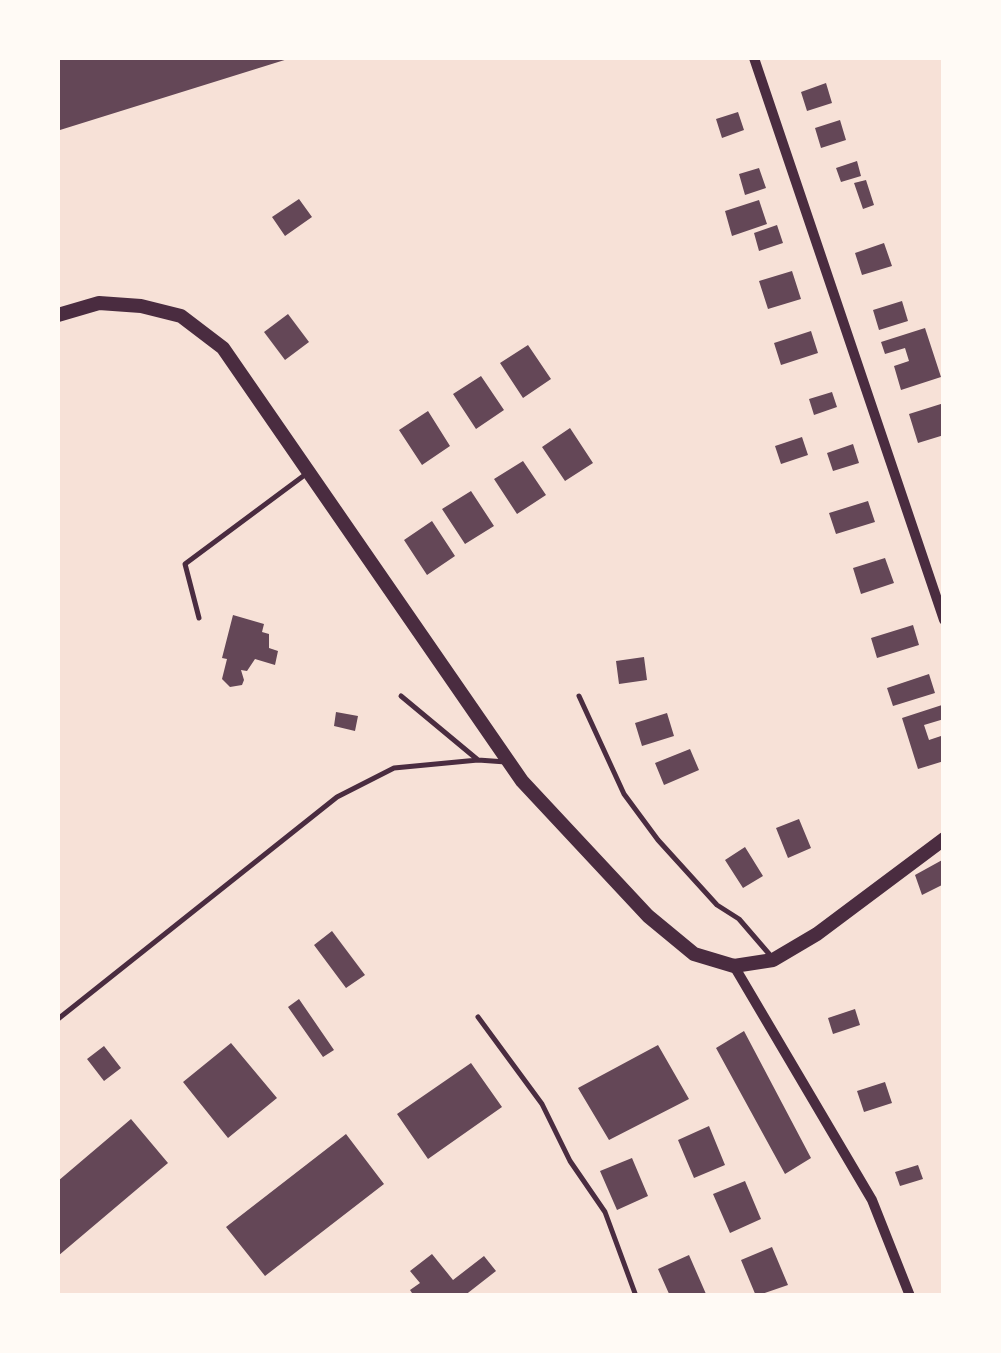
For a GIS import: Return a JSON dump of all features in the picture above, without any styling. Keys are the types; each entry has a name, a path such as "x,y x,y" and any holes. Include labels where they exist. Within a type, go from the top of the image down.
{"street":[{"path":"754,58 944,620"},
{"path":"58,315 99,303 141,306 181,316 222,348 522,781 648,916 694,954 734,966 773,960 816,934 944,839"},
{"path":"734,966 872,1200 910,1296"}],"lane":[{"path":"199,618 185,564 308,472"},
{"path":"401,696 478,760"},
{"path":"579,696 624,794 717,905 739,919 773,960"},
{"path":"58,1019 337,798 394,768 478,760 509,762"},
{"path":"478,1017 542,1104 570,1161 605,1212 636,1296"}],"building":[{"path":"58,58 291,58 60,130"},
{"path":"826,83 832,103 807,111 801,92"},
{"path":"738,112 744,130 722,138 716,119"},
{"path":"840,120 846,140 821,148 815,128"},
{"path":"857,161 861,176 841,182 836,168"},
{"path":"759,168 766,188 745,195 739,174"},
{"path":"866,180 874,205 863,209 854,183"},
{"path":"299,199 312,217 285,236 272,217"},
{"path":"759,200 767,224 732,236 725,211"},
{"path":"777,225 783,243 759,251 754,233"},
{"path":"884,243 892,266 862,275 855,253"},
{"path":"792,271 801,299 768,309 759,281"},
{"path":"902,301 908,321 879,330 873,310"},
{"path":"288,314 309,342 285,360 264,332"},
{"path":"925,328 941,377 901,390 894,366 909,361 905,348 885,354 881,342"},
{"path":"811,331 818,353 781,365 774,343"},
{"path":"528,345 551,379 523,398 500,363"},
{"path":"481,376 504,410 476,429 453,394"},
{"path":"832,392 837,407 814,415 809,399"},
{"path":"944,403 944,435 918,443 909,414"},
{"path":"428,411 450,446 422,465 399,430"},
{"path":"570,428 593,463 565,481 542,447"},
{"path":"802,437 808,455 781,464 775,446"},
{"path":"853,444 859,463 833,471 827,453"},
{"path":"523,461 546,495 517,514 494,479"},
{"path":"471,491 494,526 465,544 442,509"},
{"path":"868,501 875,522 836,534 829,513"},
{"path":"432,521 455,556 427,575 404,540"},
{"path":"885,558 894,583 861,594 853,568"},
{"path":"233,615 264,624 262,632 269,634 269,648 278,651 275,665 255,659 247,671 241,670 242,685 230,687 222,679 227,659 222,658"},
{"path":"913,625 919,645 877,658 871,638"},
{"path":"644,657 647,680 619,684 616,661"},
{"path":"929,674 935,693 893,706 887,688"},
{"path":"942,705 944,719 924,725 929,740 944,735 944,761 918,769 902,718"},
{"path":"336,712 358,716 355,731 334,726"},
{"path":"667,713 674,736 642,746 635,723"},
{"path":"690,749 699,770 664,785 655,763"},
{"path":"799,819 811,848 788,858 776,828"},
{"path":"745,847 763,876 743,888 725,860"},
{"path":"944,859 944,884 922,895 915,875"},
{"path":"332,931 365,975 346,988 314,945"},
{"path":"299,999 334,1050 323,1057 288,1007"},
{"path":"855,1009 860,1025 833,1034 828,1018"},
{"path":"744,1031 811,1158 785,1174 716,1048"},
{"path":"231,1043 277,1098 228,1138 183,1082"},
{"path":"658,1045 689,1099 609,1140 578,1088"},
{"path":"104,1046 121,1068 104,1081 87,1059"},
{"path":"471,1063 502,1107 428,1159 397,1114"},
{"path":"885,1082 892,1103 864,1112 857,1091"},
{"path":"131,1119 168,1163 58,1256 58,1181"},
{"path":"709,1126 725,1165 694,1178 678,1140"},
{"path":"346,1134 384,1184 265,1276 226,1227"},
{"path":"632,1158 648,1196 617,1210 600,1171"},
{"path":"918,1165 923,1179 900,1186 895,1172"},
{"path":"745,1181 761,1219 730,1233 713,1194"},
{"path":"772,1247 788,1285 756,1296 741,1260"},
{"path":"432,1254 453,1280 484,1256 496,1271 464,1296 414,1296 410,1290 420,1283 410,1271"},
{"path":"689,1255 706,1294 670,1296 658,1269"}]}
